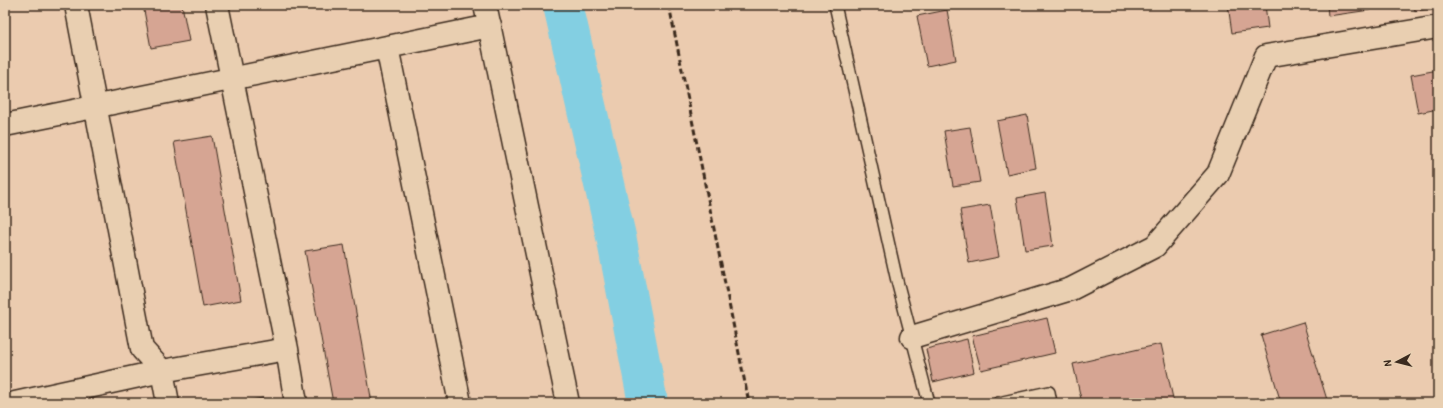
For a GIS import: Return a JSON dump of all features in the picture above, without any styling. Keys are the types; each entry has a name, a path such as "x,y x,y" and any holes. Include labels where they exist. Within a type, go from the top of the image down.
{"street":[{"path":"76,5 142,349 162,371 168,403"},
{"path":"217,5 287,349 296,403"},
{"path":"486,5 568,403"},
{"path":"5,125 490,26"},
{"path":"912,337 1071,289 1154,246 1218,174 1266,56 1438,27"},
{"path":"387,47 460,403"},
{"path":"15,403 162,371 287,349"}],"lane":[{"path":"835,5 897,281 929,403"},
{"path":"998,403 1049,392 1051,403"}],"building":[{"path":"143,5 182,5 189,41 151,48"},
{"path":"1228,5 1265,5 1268,28 1232,33"},
{"path":"1327,5 1369,5 1370,10 1328,16"},
{"path":"1414,5 1438,5 1438,8 1415,11"},
{"path":"947,10 956,60 927,66 917,16"},
{"path":"1438,70 1438,109 1418,113 1411,75"},
{"path":"1027,115 1036,168 1007,174 997,121"},
{"path":"970,127 980,182 953,186 944,131"},
{"path":"212,136 241,300 203,307 174,142"},
{"path":"1045,193 1053,246 1025,250 1017,198"},
{"path":"990,205 999,257 969,263 960,210"},
{"path":"344,245 372,403 333,403 305,251"},
{"path":"1047,318 1055,353 981,370 972,336"},
{"path":"1303,322 1328,403 1281,403 1261,335"},
{"path":"967,339 974,372 933,382 926,349"},
{"path":"1161,344 1174,403 1082,403 1073,364"},
{"path":"263,398 264,403 232,403"}],"waterway":[{"path":"563,5 617,241 648,403"}],"railway":[{"path":"669,5 749,403"}]}
